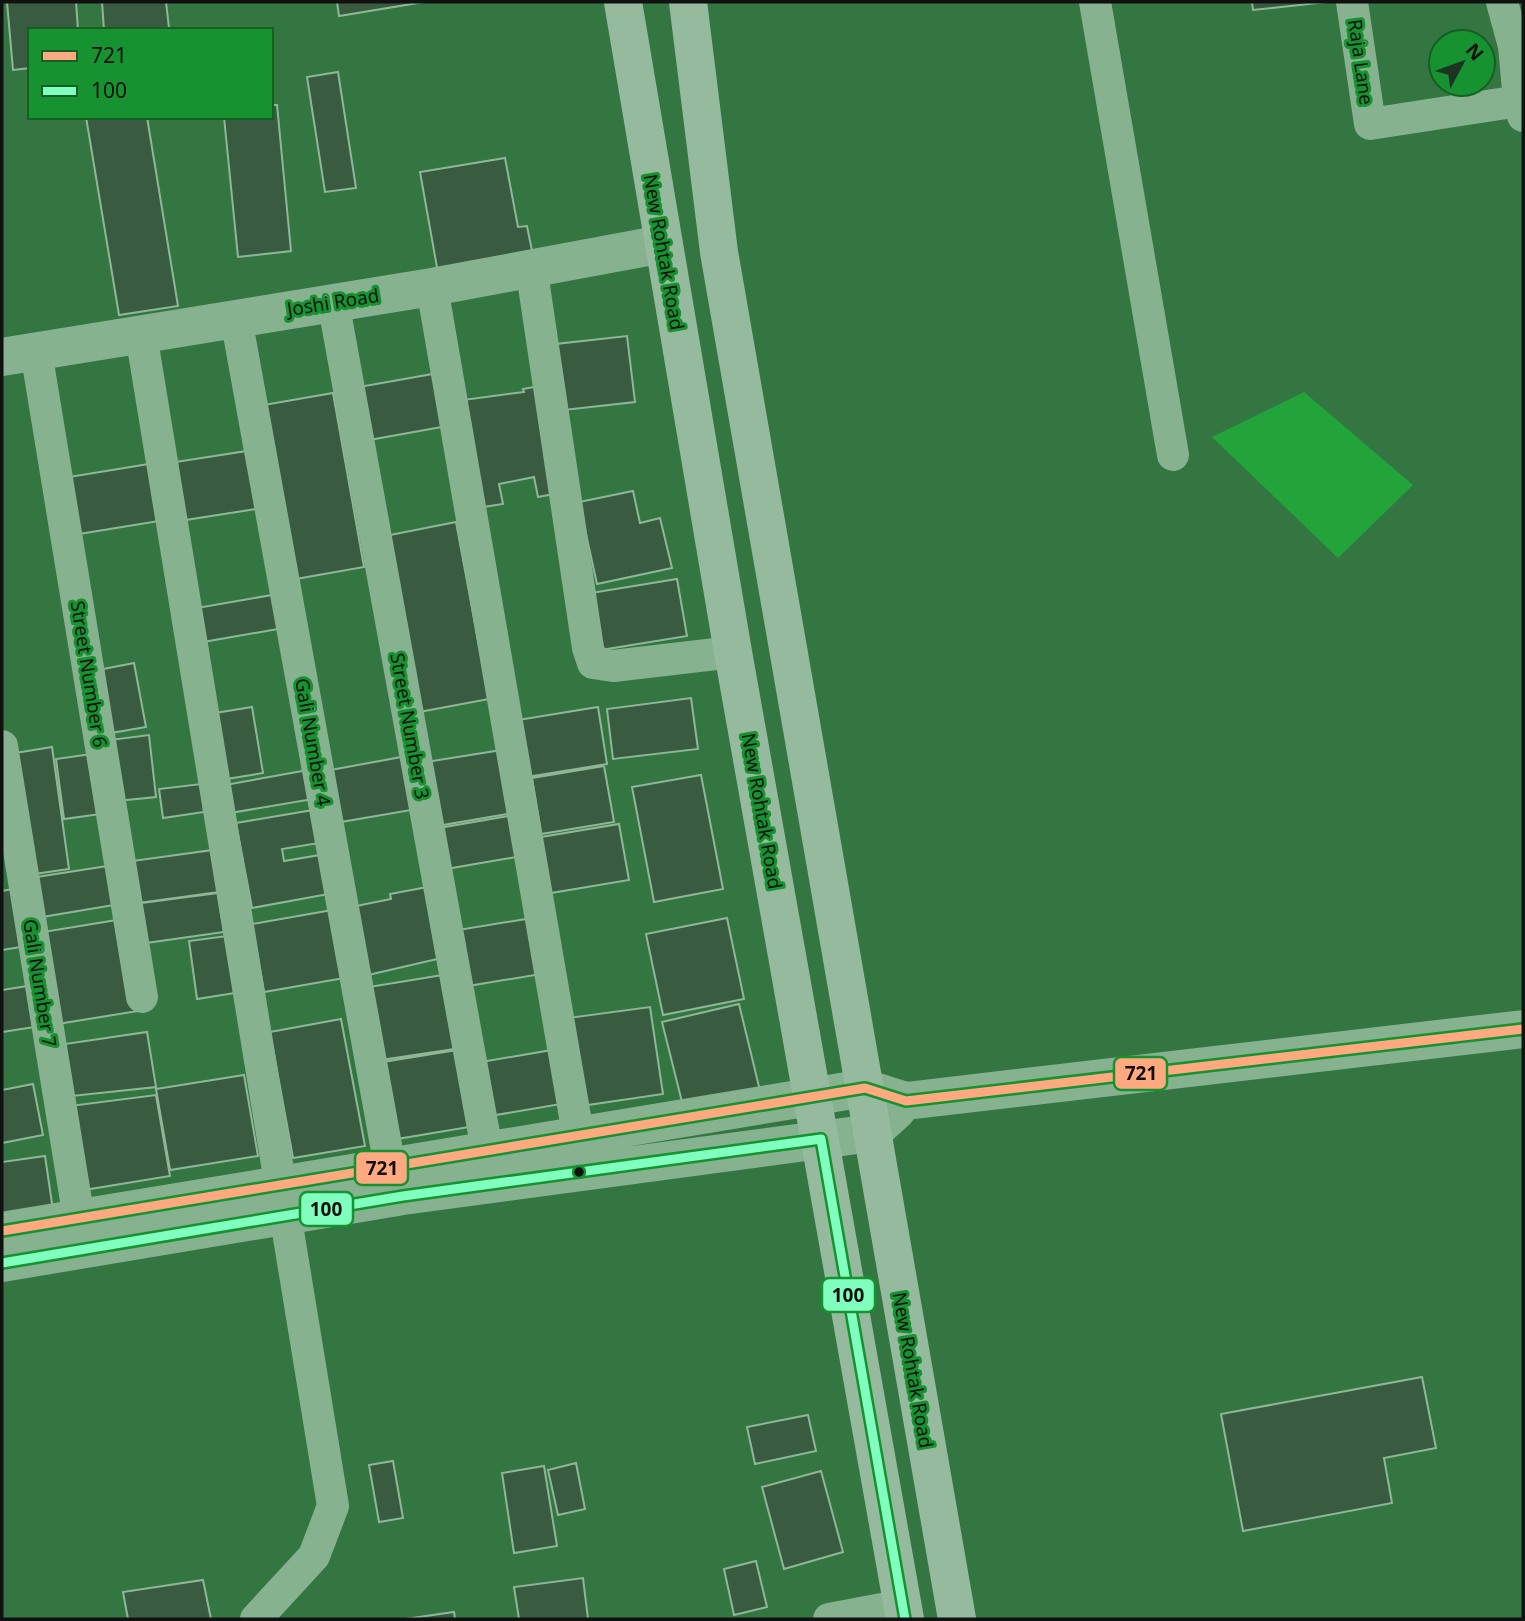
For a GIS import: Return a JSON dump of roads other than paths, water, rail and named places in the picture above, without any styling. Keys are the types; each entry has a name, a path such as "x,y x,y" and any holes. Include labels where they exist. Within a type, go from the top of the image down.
{"main road":[{"name":"New Rohtak Road","path":"623,2 733,652 904,1612"},
{"name":"New Rohtak Road","path":"690,2 719,252 957,1619"}],"street":[{"path":"1095,2 1173,455"},
{"name":"Raja Lane","path":"1352,2 1370,124 1521,108"},
{"path":"1502,2 1514,46 1521,108"},
{"name":"Joshi Road","path":"19,354 432,287 531,266 663,244"},
{"path":"531,266 588,648 593,663 613,666 733,652"},
{"path":"432,287 578,1135"},
{"name":"Street Number 3","path":"333,301 487,1150"},
{"name":"Gali Number 4","path":"236,318 390,1167"},
{"path":"141,334 332,1506 314,1556 256,1619"},
{"name":"Street Number 6","path":"19,354 142,997"},
{"name":"Gali Number 7","path":"2,747 79,1219"},
{"path":"2,1263 283,1201 390,1167 864,1088 906,1101 1523,1029"},
{"path":"2,1231 79,1219 283,1201 403,1196 872,1133 906,1101"},
{"path":"829,1619 904,1612"}]}
